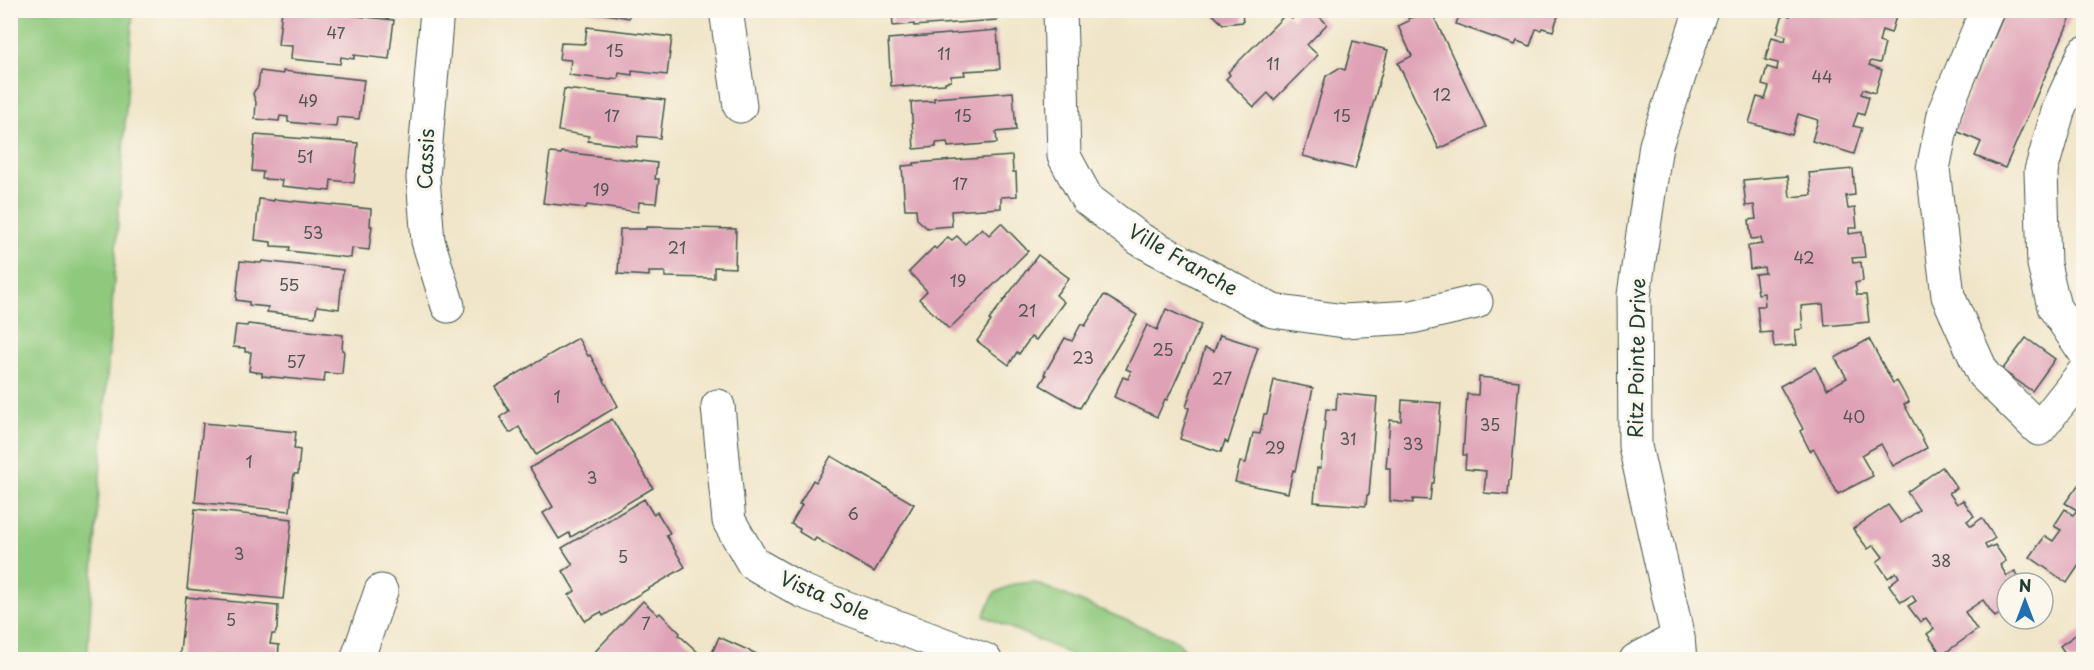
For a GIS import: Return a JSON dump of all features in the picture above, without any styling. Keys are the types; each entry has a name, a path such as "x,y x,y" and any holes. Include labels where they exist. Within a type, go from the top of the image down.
{"street":[{"name":"Cassis","path":"437,10 423,178 428,241 448,306"},
{"path":"726,10 740,106"},
{"name":"Ville Franche","path":"1060,10 1064,156 1087,200 1141,240 1273,311 1344,321 1412,317 1476,302"},
{"name":"Ritz Pointe Drive","path":"1685,652 1635,446 1634,295 1656,145 1701,10"},
{"path":"1987,10 1945,110 1933,169 1948,296 1983,374 2039,429 2084,372"},
{"path":"2084,53 2059,108 2041,171 2044,264 2054,307 2084,351"},
{"name":"Vista Sole","path":"718,406 729,521 753,563 802,591 985,660"},
{"path":"357,660 381,591"},
{"path":"1636,660 1685,652"}],"green space":[{"path":"10,11 133,11 87,659 11,659"},
{"path":"1033,582 1177,641 1191,659 1081,659 984,616 994,593 1014,584"}],"building":[{"path":"282,10 394,20 389,59 354,55 354,59 341,57 340,64 291,59 292,46 278,45"},
{"path":"581,10 630,10 629,18"},
{"path":"892,10 996,10 997,20 893,26"},
{"path":"1208,10 1251,10 1251,12 1242,13 1243,22 1223,24"},
{"path":"1300,10 1313,10 1327,24 1307,45 1318,55 1274,100 1268,93 1254,107 1226,79 1230,75 1228,72 1286,14 1292,19"},
{"path":"1446,10 1560,10 1553,31 1536,29 1530,46 1517,41 1515,45 1456,24 1459,16"},
{"path":"1792,10 1832,10 1849,15 1851,10 1898,10 1891,33 1882,30 1879,42 1885,44 1880,63 1871,61 1869,65 1882,70 1875,93 1863,89 1861,94 1869,97 1864,115 1858,113 1853,126 1862,128 1854,154 1812,141 1818,120 1798,114 1792,135 1749,123 1757,97 1765,99 1769,87 1762,85 1767,67 1777,70 1778,63 1765,60 1772,37 1785,41 1786,36 1777,33 1783,14 1790,16"},
{"path":"2006,10 2074,10 2005,168 1975,156 1981,142 1954,130"},
{"path":"1431,11 1486,127 1439,149 1398,63 1412,56 1398,26 1409,21 1408,19"},
{"path":"587,27 672,37 667,75 632,71 632,75 619,73 618,79 612,78 611,80 569,75 571,60 559,59 561,43 585,44"},
{"path":"997,30 1000,69 964,71 965,75 951,76 951,81 945,84 891,86 888,39"},
{"path":"1353,41 1388,50 1355,169 1303,156 1326,76 1339,68 1345,70"},
{"path":"260,71 283,74 283,71 364,80 359,119 337,117 336,127 288,122 288,117 280,116 279,121 255,119 256,102 253,94 258,87"},
{"path":"564,89 665,100 660,138 638,136 637,147 588,141 589,136 558,131"},
{"path":"1013,92 1016,130 996,132 997,143 948,147 947,142 936,143 936,147 914,149 911,102"},
{"path":"255,135 358,143 354,183 331,180 330,191 281,186 282,180 262,179 263,172 252,171"},
{"path":"562,152 657,163 655,179 659,179 656,203 639,202 638,212 587,205 586,208 543,203 550,153 561,154"},
{"path":"1012,156 1013,172 1016,172 1017,196 1001,197 1001,208 951,211 952,226 927,228 917,219 916,209 905,209 902,166 914,165 914,163"},
{"path":"1853,169 1855,195 1846,196 1848,209 1855,208 1857,228 1849,228 1849,234 1862,232 1865,257 1852,258 1853,263 1861,262 1863,281 1855,283 1857,295 1866,295 1869,322 1825,326 1823,304 1801,306 1803,329 1795,330 1797,345 1774,347 1772,332 1760,333 1757,306 1765,306 1764,293 1758,294 1755,274 1765,273 1764,267 1750,269 1748,246 1762,244 1761,238 1751,239 1749,220 1756,219 1754,205 1746,206 1743,180 1788,176 1790,197 1812,195 1809,173"},
{"path":"259,199 371,209 370,226 372,226 369,250 352,248 351,258 289,251 290,247 271,246 271,242 255,240"},
{"path":"1001,223 1028,251 949,329 919,299 927,291 909,272 934,247 936,249 948,237 952,240 957,236 965,244 982,228 989,235"},
{"path":"646,227 736,229 735,268 714,267 714,278 665,277 665,272 649,272 649,276 618,274 620,229 646,229"},
{"path":"1038,255 1069,278 1056,295 1064,302 1036,340 1031,337 1009,365 977,341 991,321 989,320"},
{"path":"240,261 261,263 262,261 343,270 339,309 317,306 315,317 267,312 268,307 249,305 249,302 236,300"},
{"path":"1104,295 1137,315 1080,408 1040,385 1065,338 1072,341 1081,324 1085,326"},
{"path":"1166,309 1201,325 1157,417 1114,397 1123,377 1128,379 1131,371 1126,369 1147,325 1157,330"},
{"path":"248,324 343,335 342,374 325,373 324,382 262,376 262,373 249,371 251,352 245,352 245,348 233,347 236,325 247,326"},
{"path":"1220,335 1258,347 1228,443 1225,441 1221,452 1180,439 1189,408 1186,407 1205,348 1214,351"},
{"path":"578,338 618,406 536,455 519,427 510,433 500,417 509,411 495,387"},
{"path":"2026,338 2055,359 2032,391 2002,370"},
{"path":"1869,339 1893,383 1897,381 1909,402 1904,404 1927,448 1893,466 1881,444 1861,455 1873,476 1838,494 1814,449 1810,451 1800,431 1803,429 1780,386 1815,367 1827,389 1847,378 1835,358"},
{"path":"1479,377 1519,381 1508,495 1484,493 1486,471 1465,469 1466,455 1463,455 1467,394 1478,395"},
{"path":"1274,380 1313,388 1288,493 1235,482 1240,462 1246,463 1253,433 1260,434"},
{"path":"1337,393 1377,397 1369,495 1367,495 1366,506 1314,502 1317,468 1321,468 1326,409 1336,410"},
{"path":"1402,400 1441,403 1434,483 1432,483 1430,500 1413,499 1413,503 1390,501 1390,468 1386,468 1390,420 1401,421"},
{"path":"612,419 653,488 571,537 569,533 559,539 543,513 553,507 530,468"},
{"path":"203,423 296,432 294,449 300,450 298,474 294,474 290,511 195,502"},
{"path":"831,456 914,504 874,572 816,538 814,541 791,524 813,480 816,482"},
{"path":"1942,467 1957,488 1949,493 1957,504 1963,500 1974,516 1967,521 1971,526 1982,518 1995,538 1985,545 1987,549 1995,545 2006,561 2000,565 2004,571 1995,571 1995,617 1983,600 1965,612 1977,630 1942,655 1927,634 1934,629 1926,618 1920,622 1908,606 1916,601 1912,595 1901,602 1889,585 1899,577 1896,572 1888,578 1877,562 1883,557 1874,545 1868,549 1853,529 1888,505 1901,523 1919,510 1907,492"},
{"path":"2079,484 2084,487 2084,568 2079,565 2067,583 2055,575 2055,571 2050,571 2030,557 2045,536 2053,541 2061,530 2054,526 2065,509 2073,515 2077,510 2065,503"},
{"path":"644,499 653,514 657,512 670,533 666,535 685,567 603,616 601,612 585,621 569,595 575,591 563,571 573,565 562,548"},
{"path":"195,509 292,519 283,599 187,589"},
{"path":"186,597 278,606 277,629 275,634 272,634 270,644 279,645 278,660 179,660"},
{"path":"643,601 658,615 660,613 700,654 695,660 587,660"},
{"path":"2084,629 2084,660 2070,660 2060,646"},
{"path":"719,637 770,660 709,660"}]}
